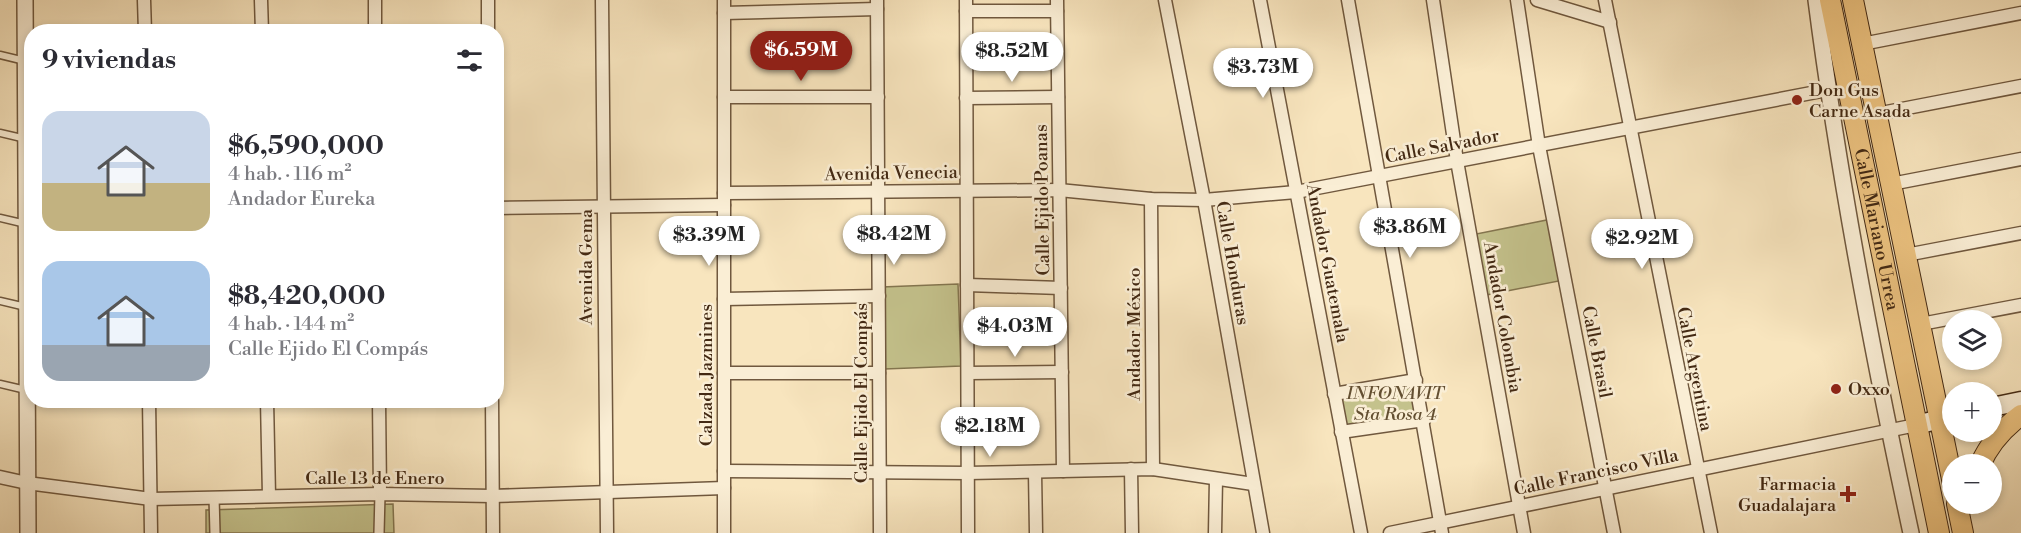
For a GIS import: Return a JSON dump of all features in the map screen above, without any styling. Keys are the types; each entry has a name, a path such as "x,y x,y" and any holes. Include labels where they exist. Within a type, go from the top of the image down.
{"main road":[{"name":"Calle Mariano Urrea","path":"1830,0 1939,533"},
{"name":"Calle Mariano Urrea","path":"1853,0 1921,324 1942,402"},
{"path":"2002,405 2021,401"},
{"path":"1986,454 1992,442 2006,426 2021,416"},
{"path":"1916,425 1942,418"},
{"path":"1959,514 1962,532"},
{"path":"1962,532 1966,514"}],"street":[{"path":"25,0 25,24"},
{"path":"144,0 145,24"},
{"path":"261,0 262,24"},
{"path":"375,0 375,24"},
{"path":"488,0 488,24"},
{"name":"Avenida Gema","path":"602,0 607,533"},
{"name":"Calle Honduras","path":"1165,0 1204,201 1263,533"},
{"name":"Andador Guatemala","path":"1260,0 1361,533"},
{"path":"1348,0 1424,420 1441,528"},
{"name":"Andador Colombia","path":"1433,0 1457,161 1524,533"},
{"name":"Calle Brasil","path":"1517,0 1539,146 1614,533"},
{"path":"1537,0 1610,22"},
{"name":"Calle Argentina","path":"1605,0 1711,533"},
{"path":"1816,0 1827,90 1888,430 1911,533"},
{"path":"723,7 877,5"},
{"name":"Calle Ejido El Compás","path":"877,5 880,533"},
{"path":"968,533 966,6 1057,6"},
{"name":"Calle Ejido Poanas","path":"1057,6 1063,471"},
{"name":"Calzada Jazmines","path":"723,7 724,533"},
{"path":"1862,44 2021,13"},
{"path":"1876,114 2021,86"},
{"name":"Calle Salvador","path":"1059,190 1151,199 1204,201 1296,192 1827,90"},
{"path":"724,97 878,97"},
{"path":"966,98 1058,97"},
{"path":"1891,184 2021,159"},
{"name":"Avenida Venecia","path":"504,208 604,208 724,199 878,192 1059,190"},
{"name":"Andador México","path":"1151,199 1153,469"},
{"path":"1906,255 2021,233"},
{"path":"967,285 1061,288"},
{"path":"724,299 879,296"},
{"path":"1921,324 2021,304"},
{"path":"968,373 1062,372"},
{"path":"724,373 879,373"},
{"path":"1334,394 1416,380"},
{"path":"27,408 28,533"},
{"path":"149,408 151,533"},
{"path":"267,408 269,496"},
{"path":"379,408 380,533"},
{"path":"492,408 493,533"},
{"path":"1341,432 1424,420"},
{"name":"Calle Francisco Villa","path":"1390,533 1441,528 1519,507 1916,425"},
{"path":"1131,469 1132,533"},
{"path":"724,471 968,473 1153,469 1253,484"},
{"path":"1035,472 1036,533"},
{"name":"Calle 13 de Enero","path":"0,477 27,483 150,499 380,494 492,496 724,488"},
{"path":"1215,533 1216,479"},
{"path":"214,497 215,533"}],"lane":[{"path":"0,55 24,61"},
{"path":"0,133 24,139"},
{"path":"0,218 24,215"},
{"path":"0,301 24,306"},
{"path":"0,384 24,389"}],"green space":[{"path":"1552,219 1564,280 1481,296 1471,235"},
{"path":"958,284 961,366 885,369 882,287"},
{"name":"INFONAVIT Sta Rosa 4","path":"1416,380 1424,420 1341,432 1334,394"},
{"path":"393,504 394,533 206,533 206,510"}],"place":[{"name":"Don Gus Carne Asada","path":"1797,100"},
{"name":"Oxxo","path":"1836,389"},
{"name":"Farmacia Guadalajara","path":"1848,494"}]}
